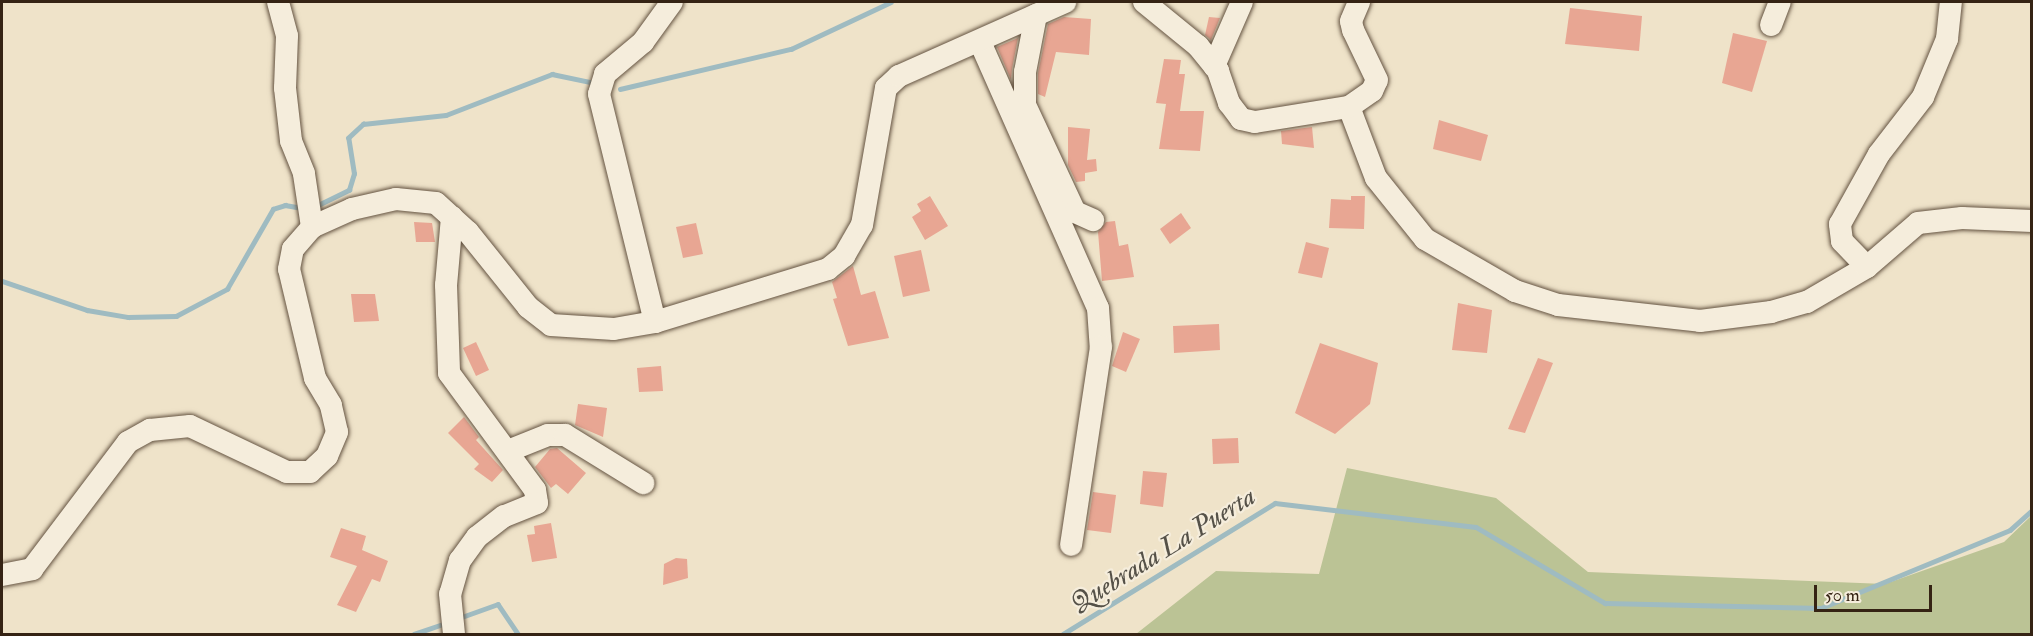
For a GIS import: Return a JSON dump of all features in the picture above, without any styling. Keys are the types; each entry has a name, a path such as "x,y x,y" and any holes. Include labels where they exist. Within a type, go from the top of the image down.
{"street":[{"path":"278,2 286,36 291,141 304,174 312,227"},
{"path":"655,322 599,94 605,74 643,42 672,2"},
{"path":"2,575 32,569 128,442 150,430 190,426 287,472 310,472 327,456 337,432 331,405 315,378 289,269 293,249 312,227 352,209 396,199 436,203 452,217 528,307 551,325 614,330 655,322 828,269 844,256 862,225 886,88 899,75 980,42 1065,2"},
{"path":"1144,2 1198,45 1214,66 1241,119 1255,122 1338,105 1349,107 1372,91 1377,80 1351,21 1359,2"},
{"path":"1214,66 1242,2"},
{"path":"1771,25 1780,2"},
{"path":"1868,267 1842,241 1840,224 1879,154 1923,97 1947,39 1951,2"},
{"path":"1036,15 1024,72 1025,105 1075,212 1093,220"},
{"path":"980,42 1098,308 1101,347 1071,544"},
{"path":"1349,107 1376,178 1425,239 1515,291 1547,302 1700,321 1807,302 1868,267 1918,223 1962,218 2031,221"},
{"path":"452,217 446,285 448,373 535,490 537,503 504,516 477,537 460,560 451,608 454,634"},
{"path":"508,451 548,435 565,435 643,483"}],"green space":[{"path":"1347,468 1496,498 1588,572 1885,584 2004,542 2031,516 2031,634 1136,634 1216,571 1319,574"}],"building":[{"path":"1570,8 1642,16 1639,51 1565,44"},
{"path":"1064,17 1091,19 1089,55 1056,52 1045,97 1038,94 1038,73 1048,24"},
{"path":"1209,17 1220,18 1211,40 1205,35"},
{"path":"1733,33 1767,41 1752,92 1722,83"},
{"path":"1018,38 1012,69 1011,80 997,47"},
{"path":"1164,59 1181,60 1179,74 1185,74 1180,111 1204,111 1200,151 1159,149 1166,104 1156,103"},
{"path":"1439,120 1488,135 1481,161 1433,149"},
{"path":"1068,127 1090,129 1087,160 1096,159 1097,171 1085,173 1085,181 1076,182 1068,165"},
{"path":"1312,127 1314,148 1282,144 1281,131"},
{"path":"930,196 948,226 925,240 912,217 921,211 917,204"},
{"path":"1351,196 1365,196 1364,229 1329,228 1331,199 1351,200"},
{"path":"1181,213 1191,228 1170,244 1160,229"},
{"path":"1115,221 1119,246 1128,244 1134,277 1102,281 1098,232 1106,222"},
{"path":"414,222 432,223 435,242 416,242"},
{"path":"696,223 703,254 683,258 676,227"},
{"path":"1306,242 1329,248 1322,278 1298,273"},
{"path":"921,250 930,291 903,297 894,256"},
{"path":"853,266 861,295 875,291 889,338 848,346 833,299 837,298 832,282"},
{"path":"351,294 375,294 379,321 354,322"},
{"path":"1458,303 1492,310 1487,353 1452,350"},
{"path":"1219,324 1220,350 1174,353 1173,326"},
{"path":"1123,332 1140,339 1126,372 1112,366"},
{"path":"476,342 489,370 476,376 463,348"},
{"path":"1320,343 1378,363 1370,404 1335,434 1295,413"},
{"path":"1538,358 1553,363 1525,433 1508,429"},
{"path":"661,366 663,391 639,392 637,368"},
{"path":"578,404 607,408 603,437 575,425"},
{"path":"464,417 479,437 476,440 503,470 492,482 474,469 479,464 448,433"},
{"path":"1238,438 1239,463 1213,464 1212,439"},
{"path":"557,448 586,473 568,494 556,484 551,488 535,467 550,449"},
{"path":"1143,471 1167,473 1163,507 1140,504"},
{"path":"1093,492 1116,495 1111,533 1087,530"},
{"path":"551,523 557,558 532,562 527,535 535,534 534,526"},
{"path":"341,528 366,536 362,550 388,561 380,582 372,579 356,612 337,605 357,566 330,557"},
{"path":"676,558 687,559 688,578 663,585 664,564"}],"waterway":[{"path":"620,89 791,49 891,2"},
{"path":"316,206 349,190 354,174 348,138 363,124 446,115 552,74 595,83"},
{"path":"2,281 87,310 128,317 176,316 227,289 273,209 285,205 302,208"},
{"name":"Quebrada La Puerta","path":"1063,634 1275,503 1476,527 1605,603 1821,608 2010,530 2032,510"},
{"name":"Quebrada La Puerta","path":"459,618 498,604 518,634"},
{"name":"Quebrada La Puerta","path":"414,634 446,623"}]}
